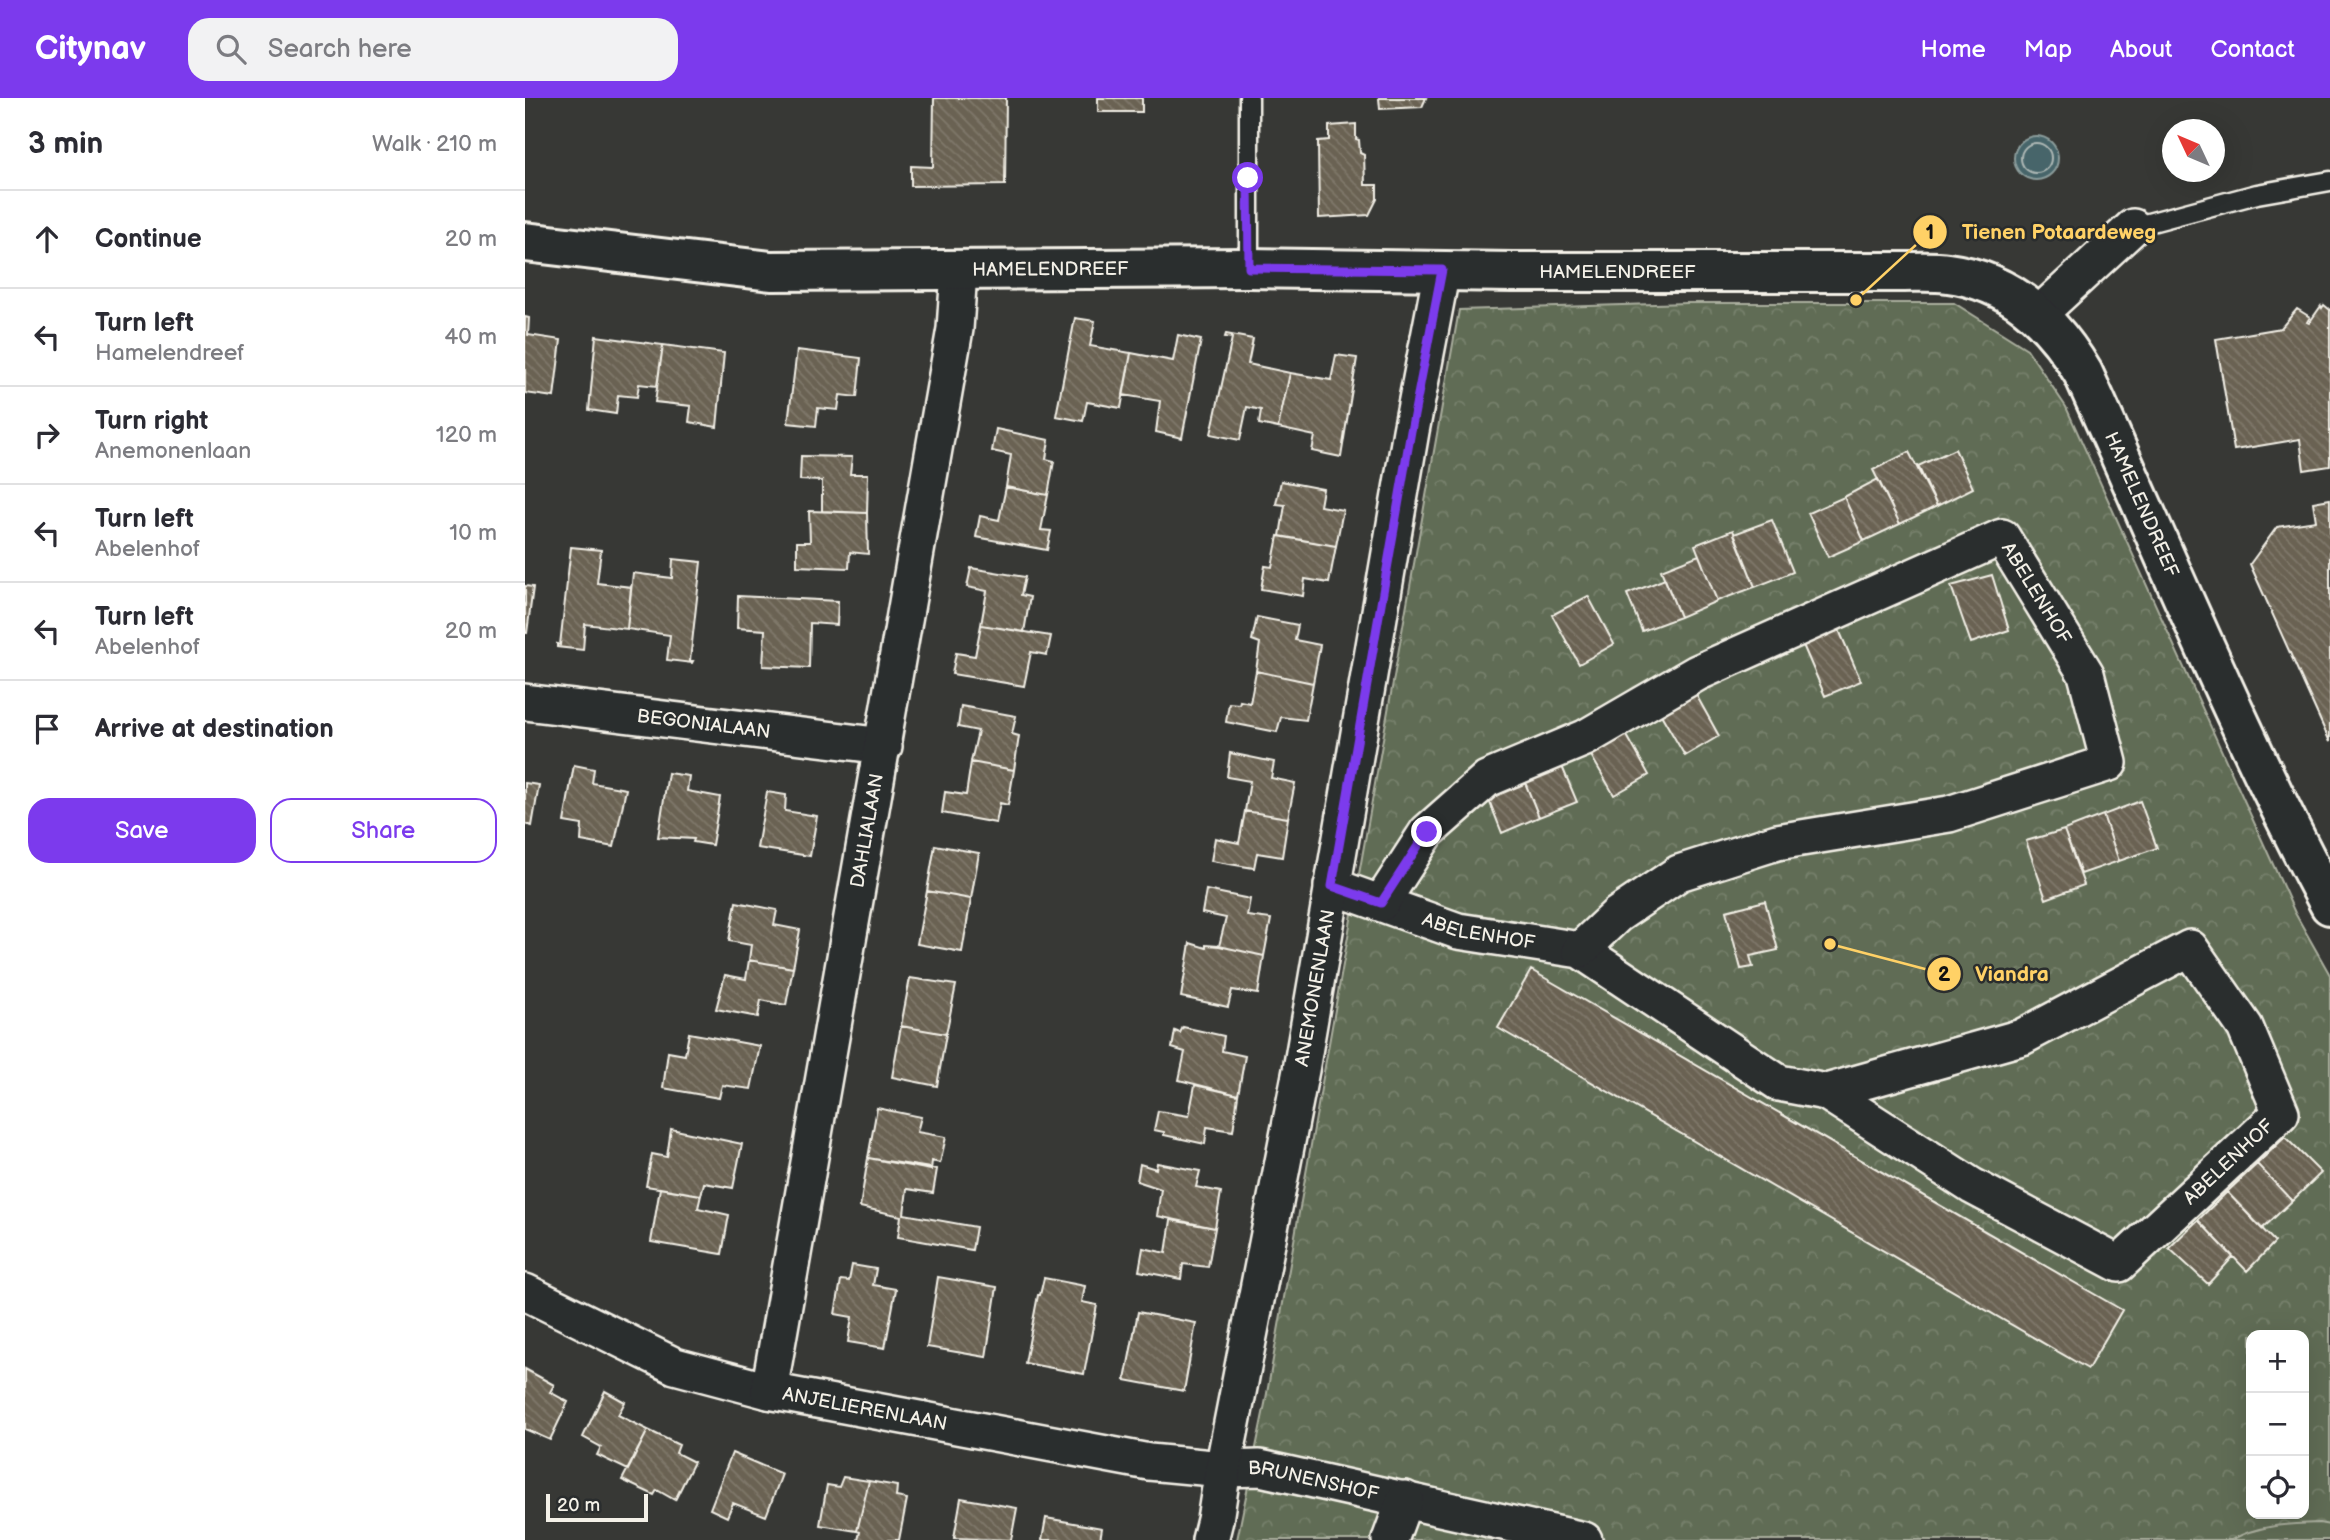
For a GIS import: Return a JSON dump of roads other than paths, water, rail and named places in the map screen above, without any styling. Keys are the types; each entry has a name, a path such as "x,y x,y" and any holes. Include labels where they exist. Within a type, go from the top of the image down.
{"street":[{"path":"2039,314 2133,226"},
{"name":"HAMELENDREEF","path":"525,242 771,271 1249,268 1947,273 1978,279 2003,289 2039,314 2057,334 2083,373 2257,761 2330,905"},
{"name":"ANEMONENLAAN","path":"1210,1540 1301,1070 1411,431 1442,270"},
{"name":"DAHLIALAAN","path":"769,1391 955,329 959,271"},
{"name":"ABELENHOF","path":"1381,903 1427,832 1487,779 1585,738 1697,673 2002,537 2086,674 2109,763 1949,814 1777,842 1679,873 1617,915 1580,950"},
{"name":"BEGONIALAAN","path":"525,702 884,746"},
{"name":"ABELENHOF","path":"1332,886 1458,931 1580,950 1779,1083 1826,1092 1972,1186 2119,1264 2281,1113 2245,1027 2190,948 2022,1037 1826,1092"},
{"name":"ANJELIERENLAAN","path":"525,1292 675,1366 769,1391 1149,1462 1223,1469"},
{"name":"BRUNENSHOF","path":"1223,1469 1260,1468 1584,1540"},
{"name":"BRUNENSHOF","path":"1390,1540 1405,1499"}],"lane":[{"path":"1249,98 1249,268"},
{"path":"2133,226 2257,194 2330,181"}],"water":[{"path":"2036,136 2051,143 2058,158 2051,173 2036,180 2021,173 2014,158 2021,143"}],"place":[{"name":"Tienen Potaardeweg","path":"1856,300"},
{"name":"Viandra","path":"1830,944"}]}
